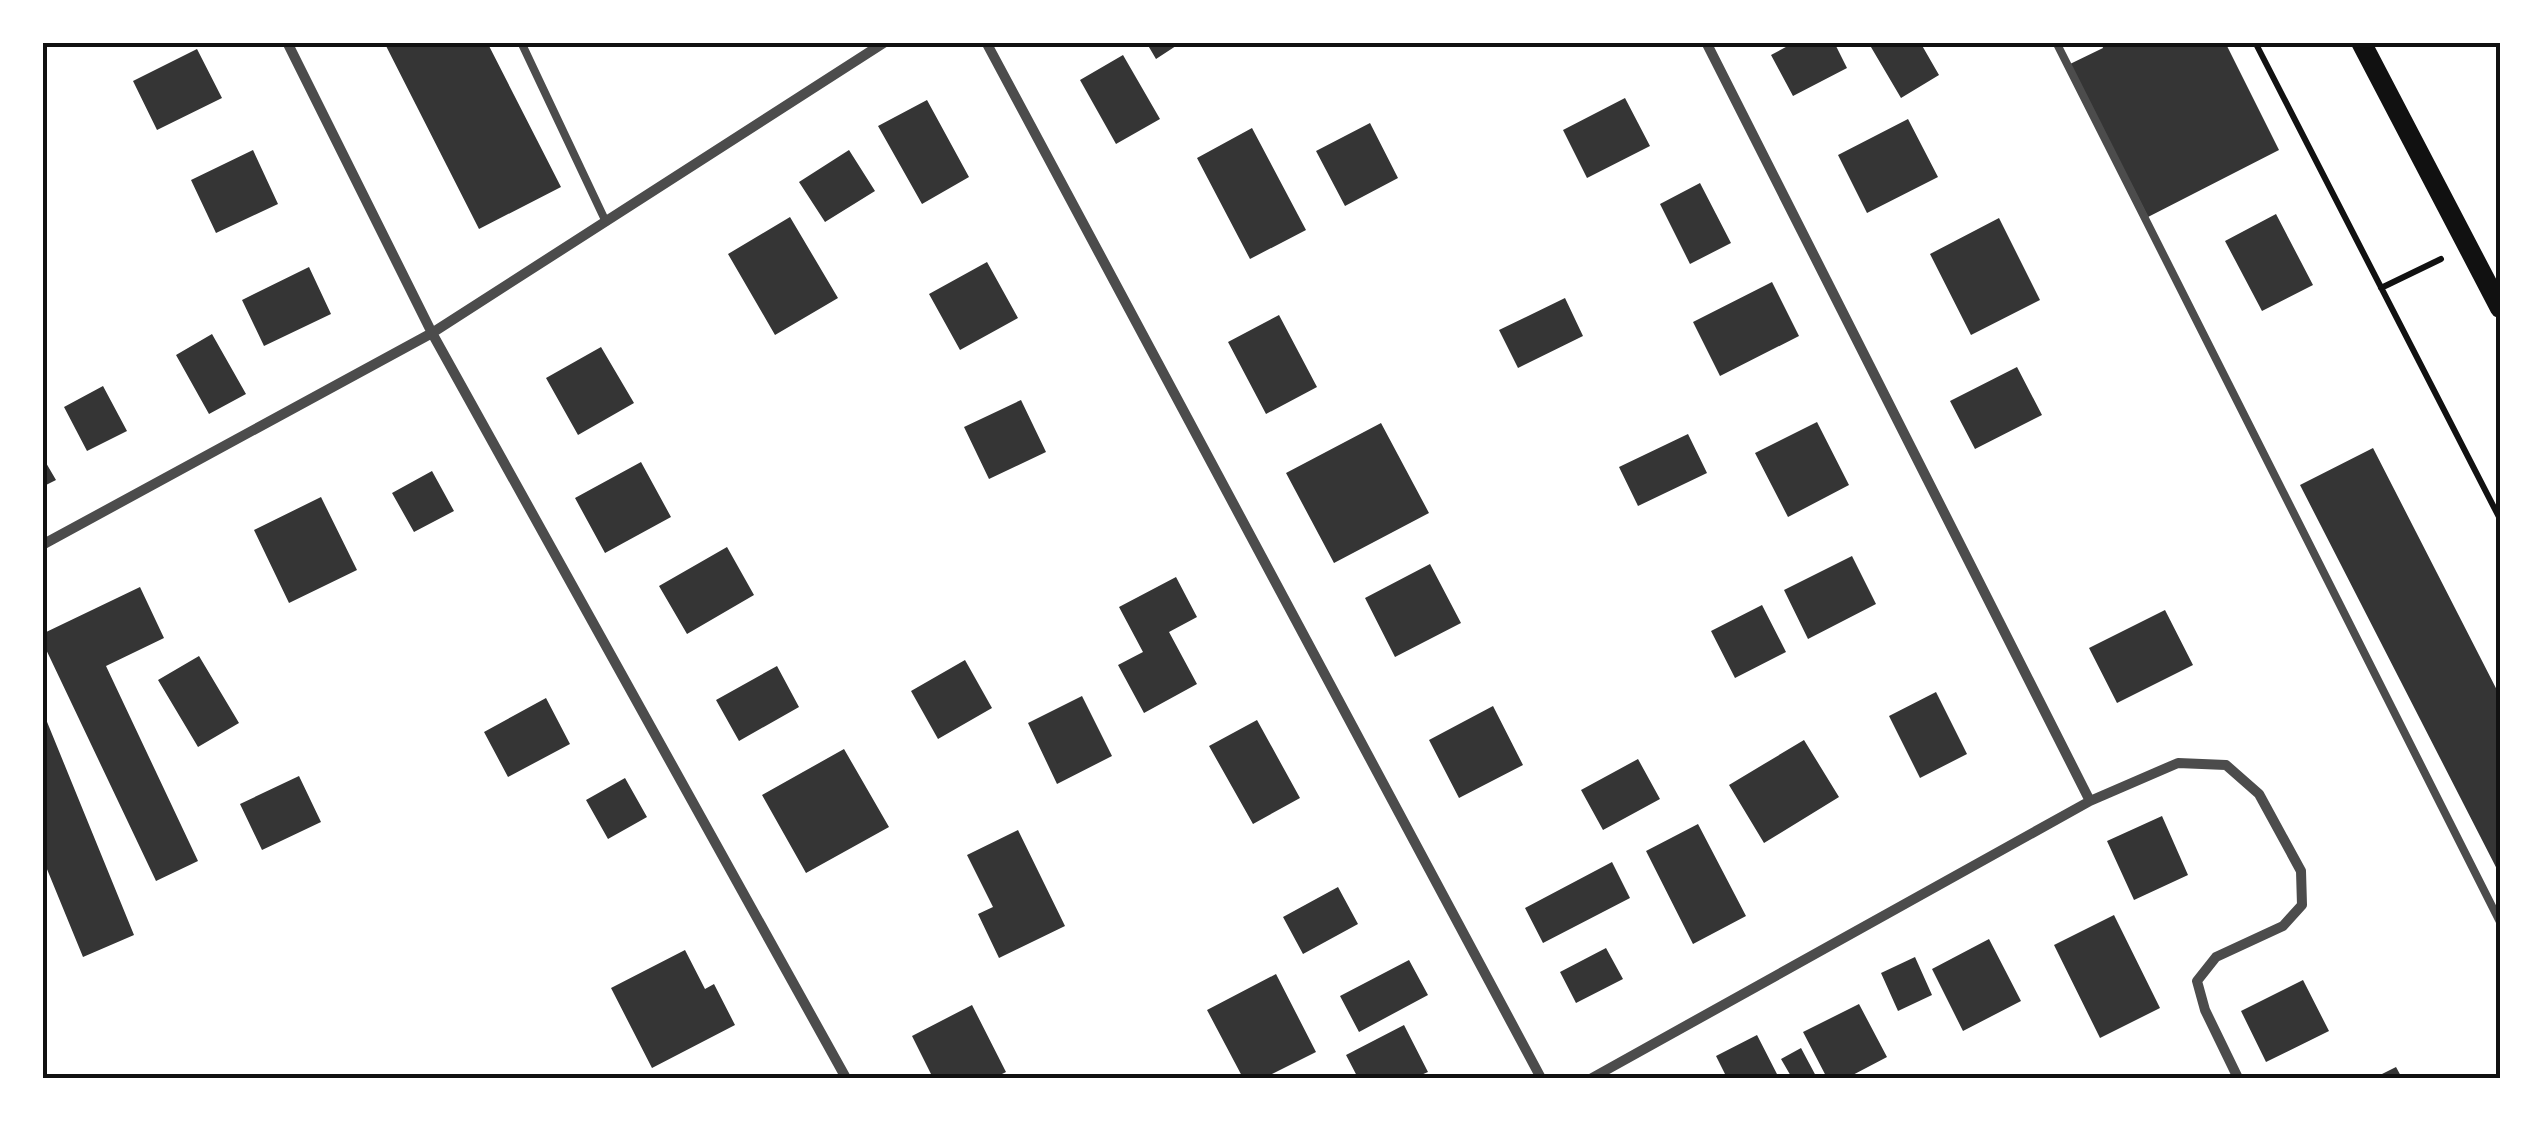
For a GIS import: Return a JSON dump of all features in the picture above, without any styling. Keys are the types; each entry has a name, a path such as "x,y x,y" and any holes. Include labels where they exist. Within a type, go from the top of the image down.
{"main road":[{"path":"2362,42 2500,308"}],"street":[{"path":"286,42 432,333 846,1078"},
{"path":"42,546 432,333 885,42"},
{"path":"986,42 1542,1078"},
{"path":"1706,42 2090,801"},
{"path":"1592,1078 2090,801 2178,763 2226,765 2258,794 2301,872 2302,905 2284,926 2216,957 2196,981 2205,1010 2238,1078"}],"lane":[{"path":"520,42 606,222"},
{"path":"2056,42 2500,922"}],"path":[{"path":"2254,42 2500,519"}],"building":[{"path":"384,42 487,42 561,187 479,229"},
{"path":"1146,42 1182,42 1156,59"},
{"path":"1795,42 1834,42 1847,68 1793,96 1771,55"},
{"path":"1868,42 1920,42 1939,75 1901,98"},
{"path":"2101,42 2225,42 2279,150 2148,217 2070,64 2103,48"},
{"path":"197,49 222,98 157,130 133,81"},
{"path":"1123,55 1160,119 1116,144 1080,80"},
{"path":"1625,98 1650,146 1587,178 1563,130"},
{"path":"927,100 969,177 922,204 878,126"},
{"path":"1908,119 1938,177 1867,213 1838,155"},
{"path":"1370,123 1398,178 1345,206 1316,151"},
{"path":"1252,128 1306,230 1250,259 1197,158"},
{"path":"253,150 278,204 216,233 191,180"},
{"path":"849,150 875,191 825,222 799,182"},
{"path":"1700,183 1731,243 1690,264 1660,204"},
{"path":"2276,214 2313,285 2262,311 2225,241"},
{"path":"790,217 838,298 775,335 728,254"},
{"path":"1999,218 2040,300 1971,335 1930,254"},
{"path":"987,262 1018,318 960,350 929,294"},
{"path":"309,267 331,314 264,346 242,300"},
{"path":"1772,282 1799,336 1720,376 1693,322"},
{"path":"1565,298 1583,336 1518,368 1499,330"},
{"path":"1279,315 1317,387 1266,414 1228,342"},
{"path":"212,334 246,394 209,414 176,355"},
{"path":"601,347 634,403 578,435 546,378"},
{"path":"2017,367 2042,415 1975,449 1950,401"},
{"path":"103,386 127,431 87,451 64,407"},
{"path":"1021,400 1046,452 989,479 964,427"},
{"path":"1817,422 1849,485 1788,517 1755,453"},
{"path":"1381,423 1429,513 1334,563 1286,473"},
{"path":"1688,434 1707,473 1638,506 1619,467"},
{"path":"2373,448 2500,696 2500,875 2300,485"},
{"path":"42,456 56,480 42,487"},
{"path":"641,462 671,517 605,553 575,498"},
{"path":"432,471 454,511 414,532 392,493"},
{"path":"321,497 357,570 289,603 254,530"},
{"path":"727,547 754,595 687,634 659,586"},
{"path":"1852,556 1876,604 1808,639 1784,590"},
{"path":"1430,564 1461,623 1395,657 1365,598"},
{"path":"1176,577 1197,617 1169,632 1197,684 1144,713 1118,665 1143,652 1119,607"},
{"path":"140,587 164,638 106,666 198,861 156,881 42,641 42,634"},
{"path":"1762,605 1786,652 1735,678 1711,631"},
{"path":"2165,610 2193,665 2117,703 2089,648"},
{"path":"199,656 239,723 198,747 158,680"},
{"path":"965,660 992,708 938,739 911,691"},
{"path":"777,666 799,707 739,741 716,700"},
{"path":"1936,692 1967,754 1920,778 1889,716"},
{"path":"1082,696 1112,756 1057,784 1028,723"},
{"path":"546,698 570,744 508,777 484,732"},
{"path":"1493,706 1523,765 1459,798 1429,740"},
{"path":"43,712 134,935 83,957 42,857"},
{"path":"1257,720 1300,798 1253,824 1209,746"},
{"path":"1804,740 1839,797 1764,843 1729,785"},
{"path":"844,749 889,827 806,873 762,795"},
{"path":"1638,759 1660,799 1603,830 1581,790"},
{"path":"299,776 321,822 262,850 240,804"},
{"path":"625,778 647,817 608,839 586,800"},
{"path":"2162,816 2188,875 2134,900 2107,841"},
{"path":"1698,824 1746,916 1693,944 1646,851"},
{"path":"1018,830 1065,926 999,958 978,914 993,907 967,855"},
{"path":"1612,862 1630,898 1543,943 1525,908"},
{"path":"1338,887 1358,924 1303,954 1283,917"},
{"path":"2114,915 2160,1008 2100,1038 2054,945"},
{"path":"1989,939 2021,1001 1963,1031 1932,969"},
{"path":"1606,948 1623,979 1576,1003 1560,972"},
{"path":"685,950 705,989 714,984 735,1025 652,1068 611,988"},
{"path":"1915,957 1932,995 1898,1011 1881,973"},
{"path":"1409,960 1428,995 1359,1032 1340,996"},
{"path":"1276,974 1316,1052 1264,1078 1243,1078 1207,1010"},
{"path":"2303,980 2329,1031 2266,1062 2241,1011"},
{"path":"1859,1004 1887,1057 1847,1078 1827,1078 1803,1032"},
{"path":"972,1005 1006,1072 994,1078 933,1078 912,1036"},
{"path":"1404,1025 1428,1072 1414,1078 1358,1078 1346,1055"},
{"path":"1757,1035 1779,1078 1727,1078 1716,1056"},
{"path":"1801,1048 1817,1078 1792,1078 1781,1059"},
{"path":"2396,1067 2402,1078 2374,1078"}]}
